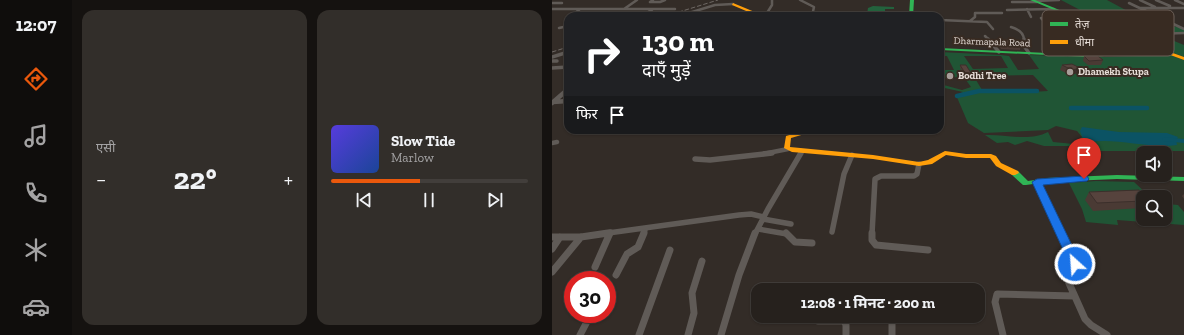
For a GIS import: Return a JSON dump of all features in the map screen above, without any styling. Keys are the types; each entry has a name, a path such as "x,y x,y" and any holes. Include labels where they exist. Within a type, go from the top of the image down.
{"street":[{"path":"619,12 637,0"},
{"path":"653,0 650,2 665,0"},
{"path":"766,12 772,5 772,0"},
{"path":"800,0 814,6 813,12"},
{"path":"911,12 912,0"},
{"path":"1012,2 1058,0"},
{"path":"1140,0 1156,8"},
{"path":"1156,0 1172,7"},
{"path":"1175,0 1184,4"},
{"path":"1035,1 1054,9"},
{"path":"646,9 656,2"},
{"path":"552,3 562,3"},
{"path":"1128,3 1142,10"},
{"path":"691,12 713,5 733,4 751,12"},
{"path":"552,8 675,9"},
{"path":"601,12 606,8"},
{"path":"1138,8 1184,8"},
{"path":"577,12 581,9"},
{"path":"648,12 654,9"},
{"path":"1007,10 1054,9"},
{"path":"1027,10 1031,17"},
{"path":"970,21 975,17 975,13 1002,13"},
{"path":"944,20 988,23 993,29"},
{"path":"1174,24 1184,29"},
{"path":"559,28 564,27"},
{"path":"1011,27 1019,30 1024,37 1024,47 1029,54"},
{"path":"1174,33 1184,33"},
{"path":"985,36 1000,52"},
{"name":"Dharmapala Road","path":"944,50 1042,54"},
{"path":"552,57 564,53"},
{"path":"1174,55 1184,59"},
{"path":"552,61 557,61"},
{"path":"552,68 564,67"},
{"path":"553,102 564,93"},
{"path":"553,102 564,101"},
{"path":"788,149 788,137 799,134"},
{"path":"695,159 710,160 773,153 788,149 852,155 919,164 930,162 945,153 966,156 991,156 998,164 1012,171 1026,183 1106,177 1159,177 1184,179"},
{"path":"721,335 733,293 758,229 802,151"},
{"path":"832,232 844,174 852,155"},
{"path":"919,164 917,174 914,176 881,176 875,179 872,238 873,243 876,244 928,250"},
{"path":"1037,182 1052,217 1074,260 1075,264 1064,269 1074,296 1088,323 1108,335"},
{"path":"552,237 580,237 751,214 791,224"},
{"path":"616,274 628,253 638,247 646,228"},
{"path":"758,229 786,233 793,241 812,243"},
{"path":"595,267 611,232"},
{"path":"552,249 560,237"},
{"path":"552,272 555,264 580,237"},
{"path":"639,335 670,250"},
{"path":"688,335 694,313 692,293 702,261"},
{"path":"1003,335 995,302 997,294 1074,296"},
{"path":"580,335 586,323"},
{"path":"845,323 846,335"},
{"path":"892,323 892,335"}],"green space":[{"path":"1061,0 1107,0 1126,10 1080,10"},
{"path":"873,6 894,7 894,9 885,9 885,12 867,12 868,8"},
{"path":"1174,26 1184,29 1184,32 1174,32"},
{"path":"1174,41 1184,45 1184,57 1174,53"},
{"path":"944,52 1009,56 1018,70 1039,69 1029,55 1173,56 1184,60 1184,151 1172,151 1172,146 1136,146 1136,151 1090,151 1077,142 1082,137 1077,131 1056,126 1048,130 984,133 968,123 956,95 963,92 944,88 944,85 962,90 971,87 966,80 962,80 960,77 944,78 944,70 954,70 947,56 944,56","holes":["964,56 1001,56 1008,68 973,69","1033,75 1048,91 1018,92 1013,89 985,91 982,90 976,80 978,79 976,76"]},
{"path":"1048,132 1053,142 1074,144 1075,146 1044,146 1027,141 1015,145 1008,142 997,143 985,135 1033,137"},
{"path":"1096,181 1134,182 1143,190 1136,190 1136,221 1117,220 1118,225 1086,222 1082,209 1069,183"},
{"path":"1172,204 1178,205 1184,212 1184,225 1172,224"}],"water":[{"path":"1082,127 1119,132 1167,133 1178,137 1176,140 1177,145 1155,146 1101,141 1090,142 1089,146 1081,141 1083,139 1080,131"}],"building":[{"path":"999,40 1013,40 1014,42 1019,42 1021,45 1002,45"},
{"path":"1084,56 1098,56 1103,60 1089,61"},
{"path":"1072,64 1080,68 1072,70 1062,65"},
{"path":"960,65 966,65 971,73 965,73"},
{"path":"1136,190 1136,201 1097,203 1089,192"}],"waterway":[{"path":"957,96 979,91 1037,91"},
{"path":"1071,108 1147,108"},
{"path":"1166,139 1184,141"}],"railway":[{"path":"679,12 718,0"},
{"path":"552,52 564,48"}],"traffic: fast":[{"path":"911,12 912,0"},
{"path":"1032,0 1056,10"},
{"path":"944,49 1042,54"},
{"path":"1015,173 1026,183 1047,180 1117,177 1184,179"}],"traffic: slow":[{"path":"733,4 752,12"},
{"path":"1174,55 1184,59"},
{"path":"799,134 788,137 787,148 792,150 873,157 919,164 930,162 945,153 966,156 991,156 994,157 998,164 1015,173"}],"place":[{"name":"Dhamekh Stupa","path":"1070,72"},
{"name":"Bodhi Tree","path":"950,76"}],"route":[{"path":"1075,264 1037,182 1049,180 1084,179"}]}
